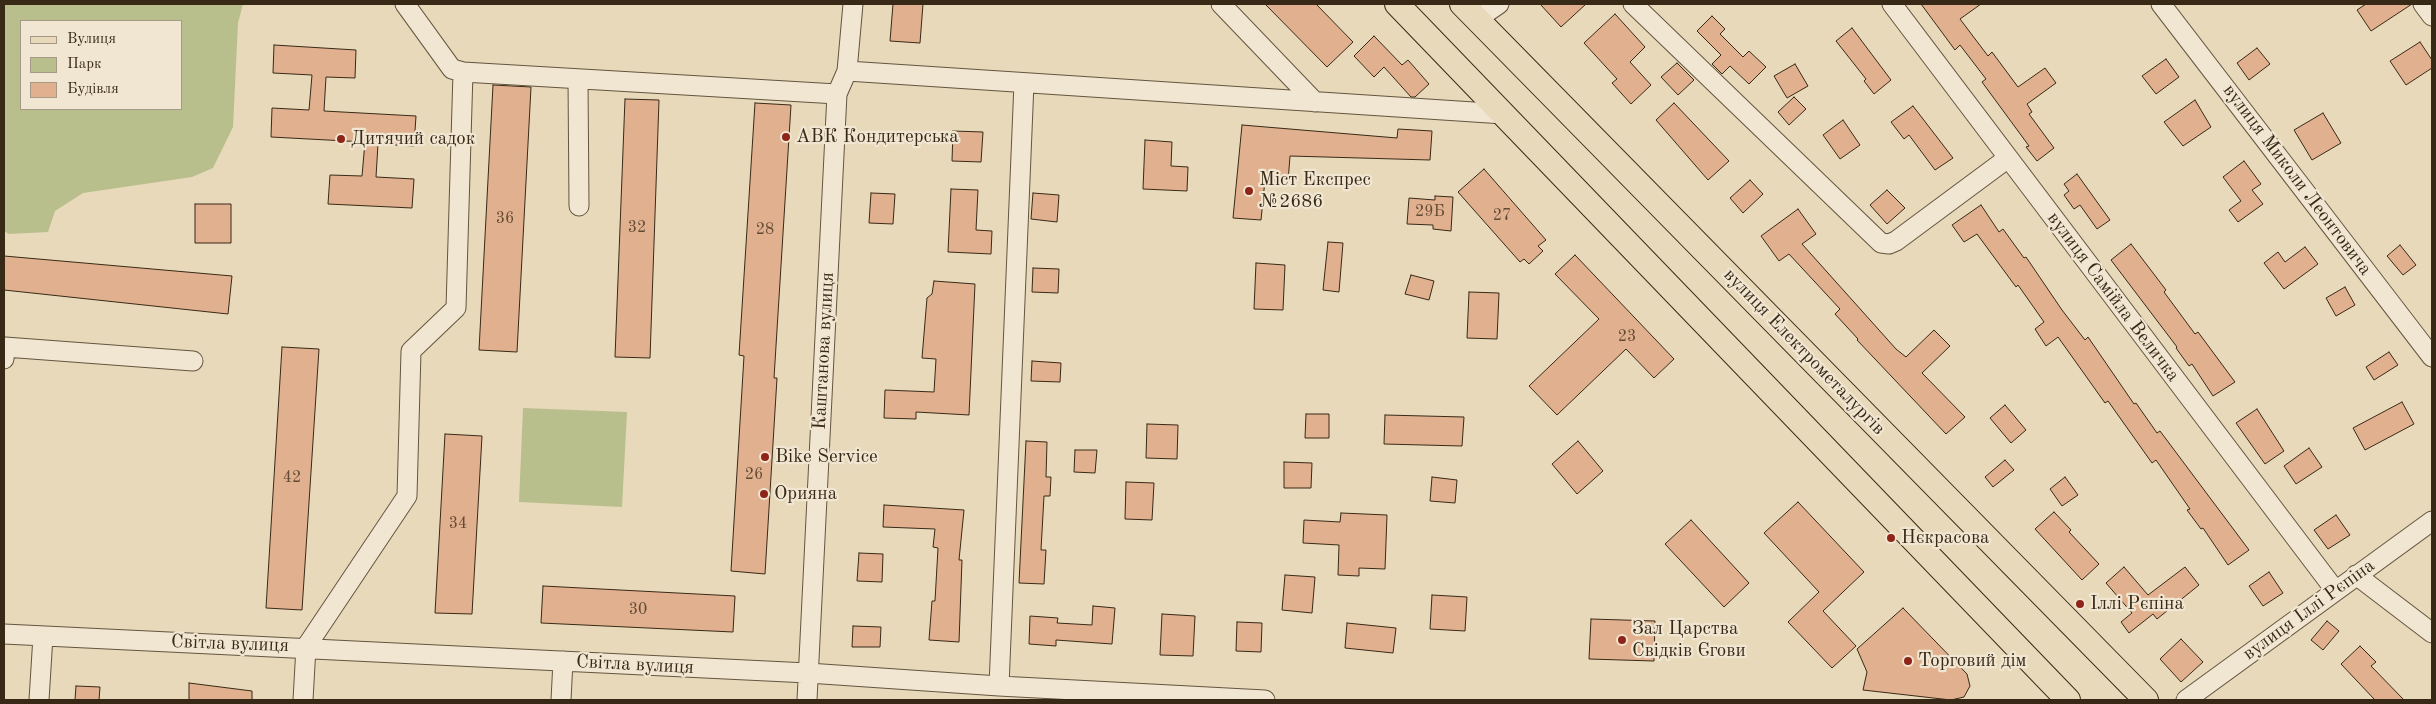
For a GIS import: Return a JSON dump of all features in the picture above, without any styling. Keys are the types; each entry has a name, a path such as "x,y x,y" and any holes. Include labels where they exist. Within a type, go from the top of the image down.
{"main road":[{"path":"1397,4 2068,700"},
{"name":"вулиця Електрометалургів","path":"1470,11 2134,696"}],"street":[{"path":"405,4 452,69 463,72 837,94"},
{"name":"Каштанова вулиця","path":"807,700 837,94 847,71 853,4"},
{"path":"1221,4 1316,102"},
{"path":"1470,11 1500,4"},
{"path":"1633,4 1881,243 1889,244 1896,241 2008,158"},
{"name":"вулиця Самійла Величка","path":"1892,4 2335,590"},
{"name":"вулиця Миколи Леонтовича","path":"2161,4 2432,357"},
{"path":"2423,4 2432,16"},
{"path":"847,71 1504,114"},
{"path":"303,700 306,647 407,496 411,351 456,308 463,72"},
{"path":"578,79 579,206"},
{"path":"999,686 1024,83"},
{"path":"4,359 5,347 193,361"},
{"name":"вулиця Іллі Рєпіна","path":"2186,700 2432,521"},
{"path":"2356,575 2432,633"},
{"name":"Світла вулиця","path":"4,634 306,647 563,662 808,673 999,686 1265,700"},
{"path":"39,700 43,636"},
{"path":"561,700 563,662"}],"green space":[{"path":"4,4 243,4 238,23 233,127 213,168 192,177 83,193 55,211 48,232 9,234 4,231"},
{"path":"523,408 627,412 622,507 519,502"}],"building":[{"path":"893,4 923,4 920,43 890,41"},
{"path":"1265,4 1316,4 1353,42 1327,67"},
{"path":"1540,4 1586,4 1561,27"},
{"path":"1921,4 1981,4 1960,19 1988,56 1992,52 2018,87 2045,68 2056,83 2027,104 2032,112 2029,114 2054,148 2037,161 2026,147 2029,146 1982,82 1986,79 1960,45 1955,50"},
{"path":"2366,4 2412,4 2371,31 2357,10"},
{"path":"1615,14 1645,47 1630,62 1651,85 1631,104 1612,83 1617,79 1584,43"},
{"path":"1712,16 1725,29 1720,34 1743,57 1749,51 1766,67 1749,84 1730,66 1722,74 1712,64 1721,55 1697,31"},
{"path":"1852,28 1891,80 1874,94 1864,81 1866,79 1836,41"},
{"path":"1374,36 1402,65 1408,60 1429,84 1415,97 1411,97 1384,67 1374,77 1354,56"},
{"path":"2420,42 2432,60 2432,68 2406,85 2390,61"},
{"path":"274,45 356,50 355,78 326,77 324,111 416,116 414,146 378,144 376,177 414,179 412,208 328,204 330,175 362,176 365,142 271,137 272,108 309,110 312,75 273,73"},
{"path":"2257,48 2270,64 2249,80 2237,63"},
{"path":"2166,59 2179,77 2156,94 2142,76"},
{"path":"1677,63 1694,80 1678,95 1661,77"},
{"path":"1795,64 1808,86 1787,98 1774,76"},
{"path":"493,85 531,87 517,352 479,350"},
{"path":"1794,97 1806,109 1789,125 1778,112"},
{"path":"625,99 659,100 650,358 615,357"},
{"path":"2195,100 2211,127 2183,146 2164,122"},
{"path":"755,103 791,105 774,378 777,378 765,574 731,571 744,356 739,355"},
{"path":"1674,103 1729,161 1708,180 1656,120"},
{"path":"1913,106 1953,158 1935,170 1909,135 1904,139 1891,122"},
{"path":"2323,113 2341,143 2312,160 2294,130"},
{"path":"1843,120 1860,145 1840,159 1823,135"},
{"path":"1242,125 1397,138 1398,129 1432,131 1430,160 1290,156 1288,182 1265,180 1261,220 1233,218"},
{"path":"953,131 983,132 981,162 952,161"},
{"path":"1145,140 1172,142 1171,166 1188,167 1187,191 1143,189"},
{"path":"2244,161 2261,184 2252,190 2263,204 2238,222 2229,210 2241,201 2223,177"},
{"path":"1484,169 1546,240 1538,246 1543,251 1529,264 1524,259 1520,262 1458,192"},
{"path":"2077,174 2110,220 2097,229 2080,205 2074,209 2064,195 2069,191 2064,184"},
{"path":"1750,180 1763,194 1743,213 1730,198"},
{"path":"951,189 978,190 976,230 992,231 991,254 948,252"},
{"path":"1887,190 1905,208 1887,224 1870,205"},
{"path":"871,193 895,194 893,224 869,223"},
{"path":"1033,193 1059,195 1057,222 1031,219"},
{"path":"1435,196 1453,197 1451,231 1433,229 1433,225 1407,224 1409,198 1435,200"},
{"path":"195,204 231,204 231,243 195,243"},
{"path":"1981,205 1999,232 2003,229 2024,258 2026,257 2062,310 2085,340 2088,337 2134,404 2136,403 2157,433 2160,431 2249,550 2228,565 2203,528 2201,529 2187,510 2190,509 2156,460 2152,463 2108,401 2105,403 2058,337 2046,346 2035,329 2044,322 2018,285 2016,287 1977,234 1964,242 1952,225"},
{"path":"1798,209 1816,234 1802,244 1896,349 1906,357 1934,330 1950,346 1922,373 1965,417 1946,434 1857,340 1835,314 1840,309 1789,254 1779,261 1761,236"},
{"path":"1328,242 1343,243 1339,292 1323,290"},
{"path":"2131,244 2166,290 2164,292 2195,334 2198,332 2235,382 2213,396 2192,364 2189,366 2177,347 2111,260"},
{"path":"2400,245 2416,265 2403,275 2387,256"},
{"path":"2305,247 2318,264 2284,289 2264,263 2278,252 2285,262"},
{"path":"1575,255 1674,359 1654,378 1626,349 1557,415 1529,386 1599,319 1555,274"},
{"path":"4,256 232,276 228,314 4,290"},
{"path":"1256,263 1285,265 1283,310 1254,309"},
{"path":"1033,268 1059,269 1058,293 1032,292"},
{"path":"1411,275 1434,281 1429,300 1405,294"},
{"path":"934,281 975,284 969,415 916,412 916,419 884,418 885,390 934,392 936,359 922,358 927,298 932,294"},
{"path":"2345,287 2355,305 2336,316 2326,298"},
{"path":"1469,292 1499,293 1497,339 1467,338"},
{"path":"282,347 319,349 302,610 266,608"},
{"path":"2389,352 2398,365 2374,380 2366,367"},
{"path":"1032,361 1061,363 1060,382 1031,381"},
{"path":"2402,402 2414,424 2365,450 2353,428"},
{"path":"2005,405 2026,430 2011,443 1990,418"},
{"path":"2257,409 2284,451 2265,464 2236,423"},
{"path":"1306,414 1329,414 1329,438 1305,438"},
{"path":"1385,415 1464,417 1462,446 1384,444"},
{"path":"1147,424 1178,425 1177,459 1146,458"},
{"path":"445,434 482,436 472,614 435,613"},
{"path":"1026,441 1047,442 1046,477 1051,477 1050,496 1044,496 1041,550 1046,550 1044,584 1019,583"},
{"path":"1578,441 1603,471 1577,494 1552,464"},
{"path":"2309,448 2322,467 2296,484 2284,466"},
{"path":"1075,450 1097,450 1095,473 1074,472"},
{"path":"2005,460 2014,470 1993,487 1985,477"},
{"path":"1284,462 1312,463 1311,488 1284,488"},
{"path":"1432,477 1457,480 1455,503 1430,501"},
{"path":"2065,477 2078,495 2062,506 2050,489"},
{"path":"1126,482 1154,483 1152,520 1125,519"},
{"path":"1798,502 1864,572 1823,611 1856,646 1832,668 1788,622 1819,592 1764,533"},
{"path":"884,505 964,510 959,560 962,560 959,642 929,640 932,601 935,601 938,548 933,547 935,529 883,527"},
{"path":"2054,512 2071,530 2069,532 2099,564 2082,580 2035,529"},
{"path":"1341,513 1387,515 1385,569 1359,568 1359,576 1338,575 1339,545 1303,543 1304,520 1340,522"},
{"path":"2336,515 2350,535 2328,549 2314,530"},
{"path":"1691,520 1749,583 1724,607 1665,544"},
{"path":"859,553 883,554 882,582 857,581"},
{"path":"2124,567 2148,595 2185,567 2199,585 2157,619 2153,614 2129,633 2121,622 2132,613 2106,583"},
{"path":"2269,572 2283,593 2263,606 2249,586"},
{"path":"1285,575 1315,577 1312,613 1282,610"},
{"path":"543,586 735,596 733,632 541,623"},
{"path":"1432,595 1467,597 1465,631 1430,629"},
{"path":"1093,606 1115,608 1112,644 1056,640 1056,646 1029,644 1030,616 1058,618 1057,623 1092,625"},
{"name":"Торговий дім","path":"1903,608 1967,674 1970,686 1964,697 1951,700 1863,690 1867,672 1857,649"},
{"path":"1162,614 1195,616 1193,656 1160,655"},
{"name":"Зал Царства Свідків Єгови","path":"1591,619 1655,621 1654,661 1589,659"},
{"path":"2327,621 2339,631 2323,650 2311,640"},
{"path":"1237,622 1262,623 1261,652 1236,651"},
{"path":"1347,623 1396,628 1393,653 1345,648"},
{"path":"853,626 881,627 880,647 852,647"},
{"path":"2181,639 2203,662 2181,682 2160,659"},
{"path":"2360,646 2376,662 2371,666 2404,700 2375,700 2341,664"},
{"path":"189,683 252,691 252,700 189,700"},
{"path":"76,686 100,687 99,700 75,700"}],"place":[{"name":"АВК Кондитерська","path":"786,137"},
{"name":"Дитячий садок","path":"341,139"},
{"name":"Міст Експрес №2686","path":"1249,191"},
{"name":"Bike Service","path":"765,457"},
{"name":"Орияна","path":"764,494"},
{"name":"Нєкрасова","path":"1891,538"},
{"name":"Іллі Рєпіна","path":"2080,604"},
{"name":"Зал Царства Свідків Єгови","path":"1622,640"},
{"name":"Торговий дім","path":"1908,661"}]}
